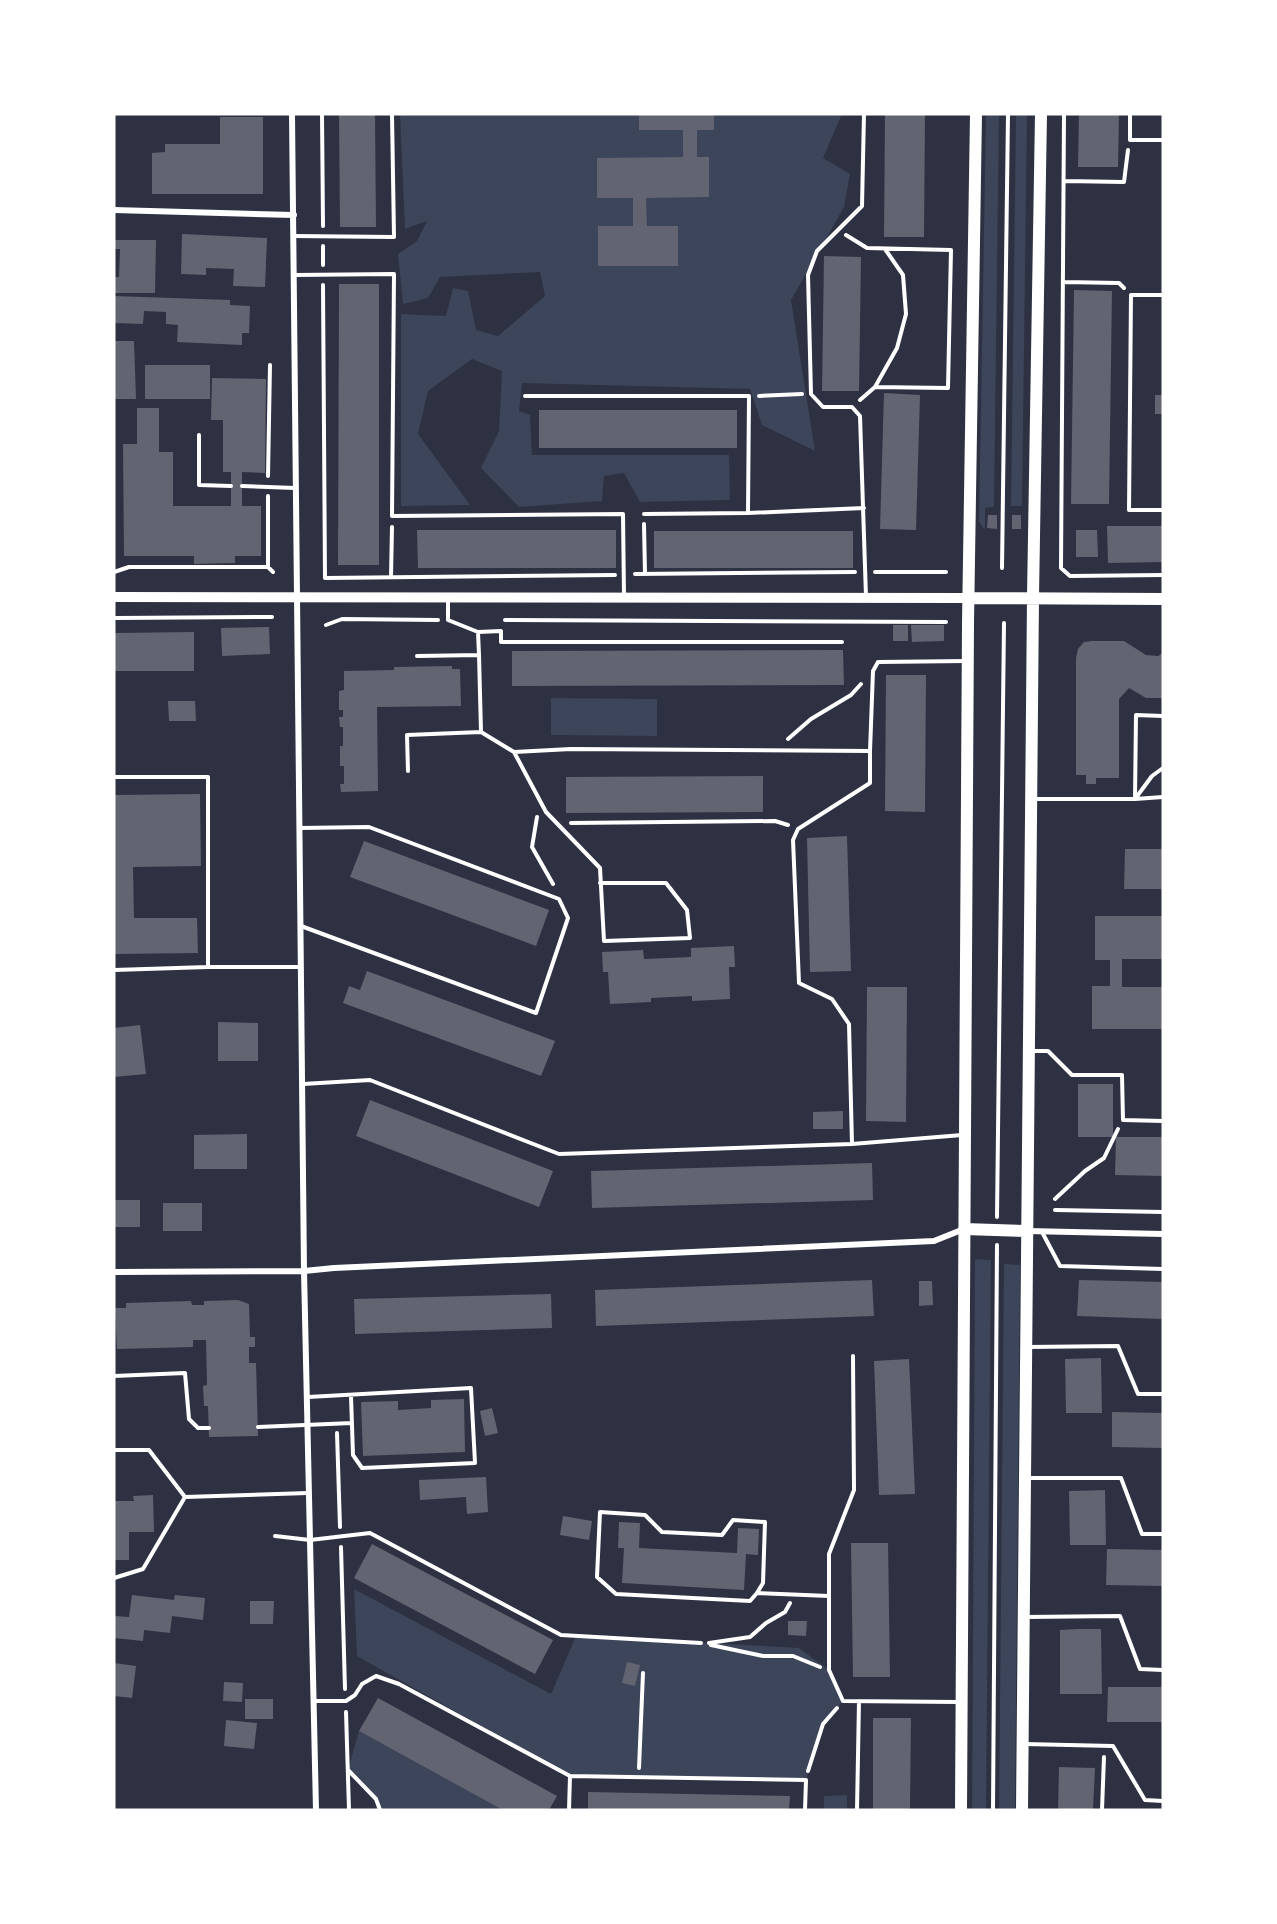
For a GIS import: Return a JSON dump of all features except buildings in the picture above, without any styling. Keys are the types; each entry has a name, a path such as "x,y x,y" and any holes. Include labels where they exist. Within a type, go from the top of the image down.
{"main road":[{"path":"961,1810 967,661 976,114"},
{"path":"1022,1810 1033,597 1041,114"},
{"path":"968,598 1163,598"},
{"path":"964,1229 1027,1231"}],"street":[{"path":"292,114 304,1271 316,1810"},
{"path":"114,210 294,215"},
{"path":"114,597 968,598"},
{"path":"114,1272 304,1271 346,1267 934,1241 964,1229"},
{"path":"1027,1231 1163,1234"}],"lane":[{"path":"294,236 394,237 392,114"},
{"path":"864,114 862,207 817,251 807,275 811,393 823,407 852,407 860,416 866,597"},
{"path":"1130,114 1130,140 1163,140"},
{"path":"294,275 394,274 392,516 623,514 624,597"},
{"path":"1163,295 1131,295 1129,510 1163,510"},
{"path":"525,396 749,396 747,513"},
{"path":"199,435 199,485 231,486"},
{"path":"242,486 296,488"},
{"path":"644,514 747,513 864,508"},
{"path":"448,597 448,620 478,632 501,631 501,642 842,642"},
{"path":"478,632 481,732"},
{"path":"417,656 479,655"},
{"path":"852,1144 849,1024 832,999 800,983 793,840 798,829 870,783 873,671 878,662 967,661"},
{"path":"1135,799 1136,716 1163,716"},
{"path":"408,771 407,735 481,732 514,752 546,812 600,868 600,883 604,941 690,938 687,910 666,883 600,883"},
{"path":"514,752 571,749 870,751"},
{"path":"1135,799 1152,776 1163,768"},
{"path":"114,777 208,777 208,967"},
{"path":"1031,799 1163,797"},
{"path":"300,828 369,827 559,899 568,918 536,1013 301,926"},
{"path":"114,970 301,967"},
{"path":"1029,1051 1048,1051 1072,1075 1122,1075 1123,1120 1163,1121"},
{"path":"303,1084 370,1080 559,1154 852,1144 965,1135"},
{"path":"1042,1231 1060,1266 1163,1269"},
{"path":"1026,1347 1118,1346 1138,1394 1163,1394"},
{"path":"853,1356 854,1490 829,1554 828,1670 843,1701 962,1702"},
{"path":"114,1376 185,1372 189,1419 198,1428 209,1428"},
{"path":"308,1397 471,1388 474,1463 362,1468 353,1455 351,1396"},
{"path":"258,1427 352,1423"},
{"path":"114,1450 149,1450 185,1497"},
{"path":"1025,1478 1121,1478 1142,1533 1163,1534"},
{"path":"185,1497 309,1493"},
{"path":"114,1578 143,1569 185,1497"},
{"path":"600,1512 645,1515 662,1532 722,1534 733,1520 765,1522 763,1583 757,1593 750,1601 616,1594 597,1577 600,1512"},
{"path":"275,1536 310,1540 370,1533 561,1635 701,1644"},
{"path":"757,1593 829,1596"},
{"path":"1024,1617 1120,1616 1140,1669 1163,1670"},
{"path":"314,1701 346,1701 355,1695 362,1684 376,1676 399,1683 570,1776 806,1780 805,1810"},
{"path":"857,1810 859,1701"},
{"path":"1023,1744 1113,1746 1145,1800 1163,1801"},
{"path":"569,1810 570,1776"}],"path":[{"path":"322,114 325,578"},
{"path":"1002,568 1008,114"},
{"path":"1064,114 1061,568 1070,576 1163,575"},
{"path":"1064,181 1124,182 1130,140"},
{"path":"838,230 867,248 951,250 948,388 875,387"},
{"path":"852,407 875,387 897,348 906,314 903,275 885,248"},
{"path":"1064,282 1119,283 1131,295"},
{"path":"270,365 268,567 273,572"},
{"path":"749,396 811,393"},
{"path":"644,514 645,574"},
{"path":"392,516 392,577"},
{"path":"114,572 129,567 268,567"},
{"path":"114,618 272,617"},
{"path":"326,625 342,619 448,620"},
{"path":"495,620 946,622"},
{"path":"993,1810 1004,623"},
{"path":"774,751 811,719 851,695 873,671"},
{"path":"546,812 537,817 532,847 556,889 553,897"},
{"path":"556,823 776,820 798,829"},
{"path":"1055,1199 1085,1171 1104,1158 1123,1120"},
{"path":"1055,1210 1163,1212"},
{"path":"337,1433 349,1810"},
{"path":"701,1644 750,1637 766,1623 785,1612 795,1595"},
{"path":"701,1644 763,1656 794,1656 828,1670"},
{"path":"639,1777 643,1673"},
{"path":"810,1761 823,1724 843,1701"},
{"path":"1102,1810 1104,1746"},
{"path":"348,1770 376,1799 380,1810"}],"shaded area":[{"path":"400,114 842,114 823,158 850,174 844,207 791,300 815,451 762,425 750,389 522,383 519,411 530,415 532,455 729,455 730,500 640,502 624,473 604,476 602,501 519,507 481,468 499,431 502,371 472,359 428,391 418,434 470,505 401,506 401,314 446,316 453,288 468,291 476,330 498,336 545,296 540,272 440,277 428,298 403,304 398,254 417,241 427,221 405,229"},
{"path":"986,114 999,114 994,507 985,508 985,530 979,522"},
{"path":"1016,114 1027,114 1022,506 1011,506"},
{"path":"551,698 657,699 657,736 551,735"},
{"path":"975,1259 991,1260 986,1810 972,1810"},
{"path":"1004,1264 1020,1265 1015,1810 999,1810"},
{"path":"354,1589 551,1694 576,1636 799,1648 829,1670 843,1701 823,1724 806,1780 570,1776 357,1656"},
{"path":"359,1731 507,1810 380,1810 376,1799 348,1770"},
{"path":"847,1795 847,1810 824,1810 824,1796"}]}
